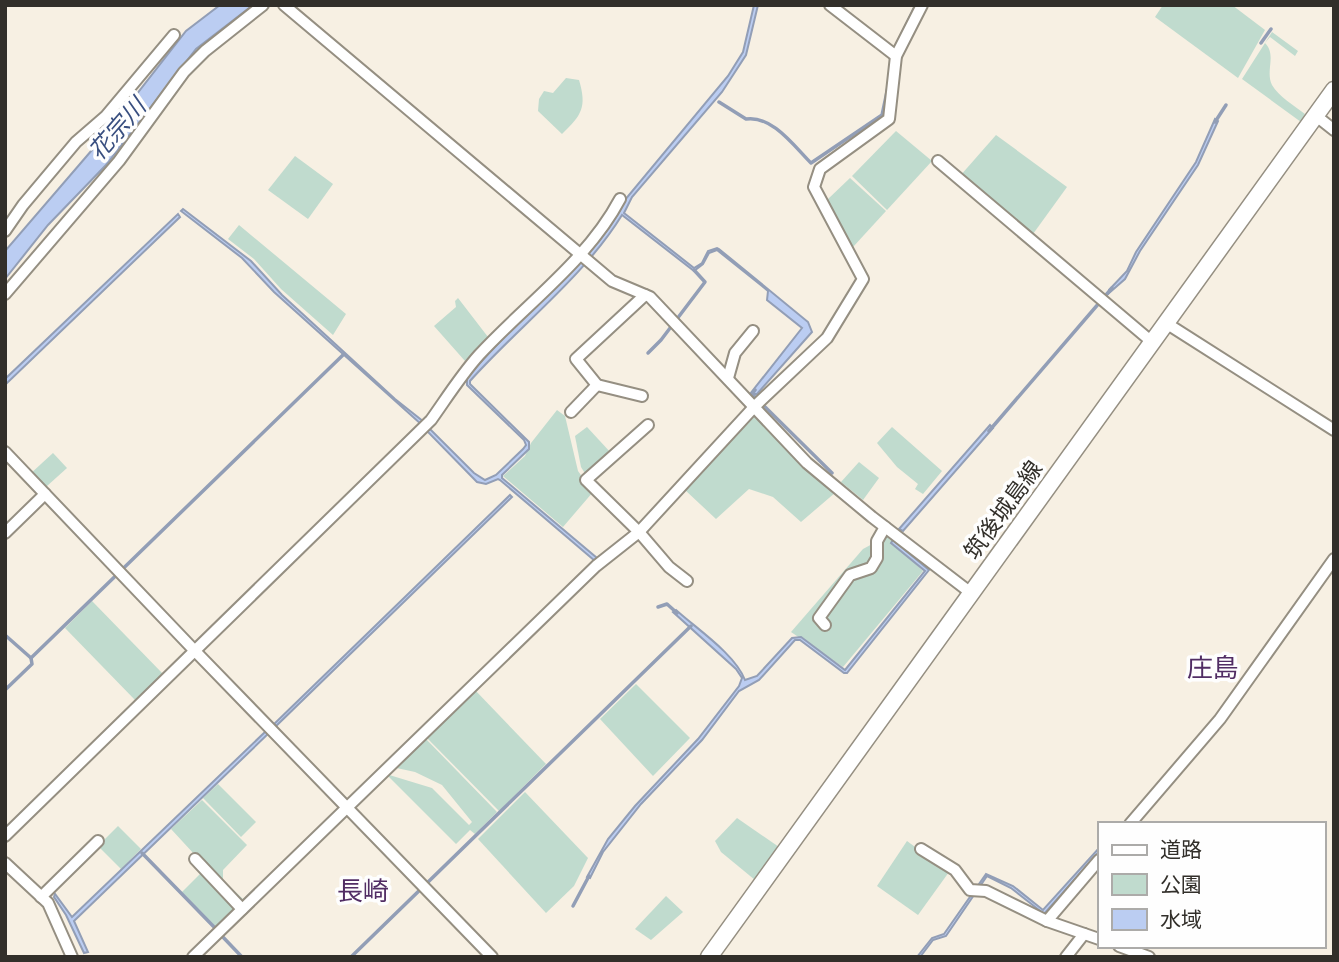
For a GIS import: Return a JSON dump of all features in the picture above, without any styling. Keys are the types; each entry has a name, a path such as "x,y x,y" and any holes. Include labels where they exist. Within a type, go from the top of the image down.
{"main road":[{"name":"筑後城島線","path":"709,957 1334,90"}],"street":[{"path":"5,294 119,161 184,72 205,51 263,5"},
{"path":"284,5 612,281 650,297 807,463 971,593"},
{"path":"830,5 896,56"},
{"path":"193,957 596,566 639,532 755,406 827,338 863,279 814,187 820,169 889,119 896,56 922,5"},
{"path":"5,231 10,214 76,142 106,116 174,35"},
{"path":"1315,115 1334,131"},
{"path":"938,161 1152,342"},
{"path":"5,836 430,420 481,360 580,254 610,218 620,199"},
{"path":"642,396 597,385 576,359 645,295"},
{"path":"1166,323 1334,430"},
{"path":"728,378 735,353 752,331"},
{"path":"571,412 597,385"},
{"path":"648,425 586,480 639,532 669,567 687,581"},
{"path":"5,452 492,957"},
{"path":"5,533 45,494"},
{"path":"825,625 819,618 850,575 871,568 877,558 877,541 885,527"},
{"path":"1132,822 1220,719 1334,559"},
{"path":"41,897 98,841"},
{"path":"921,849 955,870 970,890 986,891 1047,921 1098,940"},
{"path":"195,859 242,909"},
{"path":"1047,921 1098,861"},
{"path":"5,863 48,903 72,957"},
{"path":"1066,957 1084,934"},
{"path":"1124,948 1149,957"}],"green space":[{"path":"1163,5 1232,5 1265,30 1238,78 1155,17"},
{"path":"1272,32 1298,51 1295,56 1270,37 1265,43 1271,58 1272,85 1282,97 1305,114 1301,122 1242,79"},
{"path":"566,78 579,80 583,97 578,116 562,134 538,111 539,99 544,91 553,93"},
{"path":"896,131 932,161 887,210 852,176"},
{"path":"996,135 1067,187 1033,234 960,176"},
{"path":"295,156 333,184 308,219 268,190"},
{"path":"850,178 886,211 853,247 827,200"},
{"path":"239,225 346,314 333,335 281,289 254,259 228,239"},
{"path":"458,298 488,337 465,361 434,326 456,307 455,301"},
{"path":"557,410 565,416 578,471 593,492 563,527 503,476 525,456 531,443"},
{"path":"756,415 793,457 836,492 801,522 773,497 749,489 716,519 685,490"},
{"path":"587,427 611,453 586,475 581,467 575,436"},
{"path":"892,427 942,471 923,494 915,489 918,484 897,467 877,443"},
{"path":"53,453 67,468 47,486 39,485 29,475"},
{"path":"859,462 879,478 863,500 841,482"},
{"path":"887,536 923,571 843,667 791,632 863,549"},
{"path":"92,601 164,675 136,701 65,628"},
{"path":"636,684 690,738 653,776 600,719"},
{"path":"474,689 546,764 499,811 425,736"},
{"path":"424,737 497,812 475,834 470,830 456,844 386,774 432,788 469,825 472,822 442,785 415,772 392,767"},
{"path":"218,784 256,822 241,837 203,798"},
{"path":"525,792 588,858 574,886 546,913 478,839"},
{"path":"202,800 247,845 223,870 223,880 243,899 266,877 269,880 242,906 171,829"},
{"path":"737,818 779,847 755,880 721,852 715,841"},
{"path":"118,826 141,849 121,869 98,846"},
{"path":"907,841 949,872 918,915 877,886"},
{"path":"202,872 236,909 217,928 182,892"},
{"path":"666,896 683,912 651,940 635,929"}],"water":[{"name":"花宗川","path":"220,5 253,5 196,49 106,165 48,225 5,279 5,251 104,136 186,31"},
{"path":"754,5 758,5 746,55 722,92 632,197 624,213 694,268 702,263 708,251 719,249 808,322 812,332 757,394 750,394 802,328 767,300 768,291 717,250 709,253 703,264 694,271 622,215 607,238 570,280 470,381 529,442 529,449 502,478 597,558 595,561 500,480 486,484 477,482 426,430 428,427 474,473 485,480 496,475 523,449 526,445 524,440 467,385 467,377 597,243 624,201 728,76 743,52"},
{"path":"1215,119 1218,121 1198,165 1140,251 1125,279 1109,293 1127,271 1136,252 1196,162"},
{"path":"183,209 251,261 282,295 395,399 424,422 422,425 274,292 242,258 181,211"},
{"path":"178,214 180,217 5,385 5,379"},
{"path":"990,425 993,428 903,531 899,529"},
{"path":"510,495 512,497 274,728 272,726"},
{"path":"893,540 929,570 847,673 800,640 795,640 759,680 739,691 702,740 641,804 603,852 590,878 587,877 608,839 698,739 739,686 742,678 736,669 673,612 676,610 715,642 733,661 745,680 757,676 792,638 801,637 845,670 925,571 891,543"},
{"path":"266,731 269,733 74,921 88,952 84,953 54,897 55,894 72,917"},
{"path":"1098,849 1098,853 1044,914 1011,888 987,876 946,936 933,940 920,957 917,957 932,938 944,934 986,874 1013,886 1043,910"}],"waterway":[{"path":"895,48 916,5"},
{"path":"1261,43 1271,29"},
{"path":"719,102 746,119 756,119 774,127 811,163 882,115 888,87"},
{"path":"1215,122 1226,105"},
{"path":"648,353 705,282 694,270"},
{"path":"989,431 1112,288"},
{"path":"5,690 32,664 31,658 344,354"},
{"path":"755,390 752,394 832,473"},
{"path":"658,607 667,604 677,613"},
{"path":"351,957 691,626"},
{"path":"5,635 31,658"},
{"path":"142,853 216,929"},
{"path":"573,906 589,876"},
{"path":"220,934 242,957"}],"district":[{"name":"庄島","path":"1213,667"},
{"name":"長崎","path":"363,890"}]}
